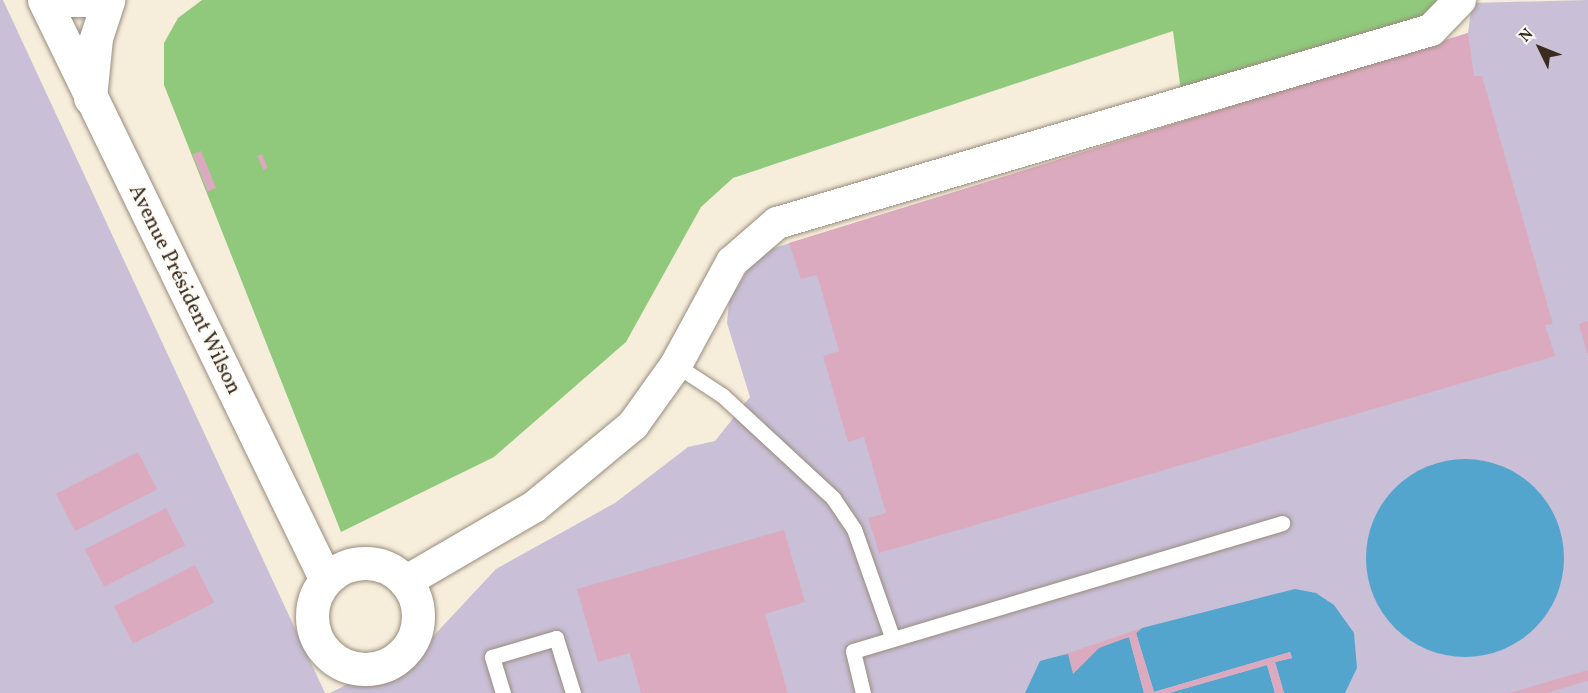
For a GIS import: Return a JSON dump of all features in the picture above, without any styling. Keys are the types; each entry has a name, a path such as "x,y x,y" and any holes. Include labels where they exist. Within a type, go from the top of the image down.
{"street":[{"name":"Avenue Président Wilson","path":"44,0 326,580"},
{"path":"68,0 87,0"},
{"path":"90,98 96,38 108,0"},
{"path":"405,582 567,483 633,425 676,366 732,262 777,223 1431,30 1461,0"},
{"path":"357,563 375,564 405,582 414,596 416,629 398,657 370,681 321,647 311,613 326,580 357,563"}],"lane":[{"path":"676,366 723,396 833,498 854,529 892,637"},
{"path":"864,693 854,651 892,637 1282,523"},
{"path":"503,693 492,657 556,638 573,693"}],"shaded area":[{"path":"0,0 3,0 325,693 0,693"},
{"path":"1588,0 1588,693 330,693 425,645 496,569 615,503 688,447 715,441 750,397 727,323 729,301 758,253 1468,33 1472,3"}],"green space":[{"path":"202,0 1458,0 1430,28 1182,99 1173,31 733,178 701,207 626,342 494,457 341,532 164,85 164,43 178,18"}],"water":[{"path":"1455,459 1475,459 1512,470 1542,495 1557,520 1564,548 1560,587 1553,605 1528,635 1512,646 1494,653 1475,657 1455,657 1418,646 1388,621 1377,605 1370,587 1366,568 1366,548 1377,511 1402,481 1418,470 1436,463"},
{"path":"1295,589 1316,593 1334,605 1354,633 1357,668 1345,693 1284,693 1275,662 1292,658 1290,652 1154,692 1136,633 1142,628"},
{"path":"1129,637 1144,693 1025,693 1040,661"},
{"path":"1267,665 1275,693 1169,693"}],"building":[{"path":"1468,33 1474,76 1482,76 1553,324 1545,325 1555,356 879,553 868,518 886,513 864,437 848,442 823,356 839,351 817,275 801,279 789,243"},
{"path":"201,151 216,188 208,191 193,154"},
{"path":"262,154 268,168 263,170 257,156"},
{"path":"1588,321 1588,353 1587,353 1579,324"},
{"path":"138,452 157,489 75,531 56,494"},
{"path":"166,508 185,545 104,587 85,549"},
{"path":"784,530 805,602 765,614 788,693 641,693 630,653 598,662 577,589"},
{"path":"195,565 214,602 133,644 114,606"},
{"path":"1142,628 1136,633 1154,692 1290,652 1292,658 1275,662 1284,693 1275,693 1267,665 1169,693 1144,693 1129,637 1099,648 1073,674 1068,654 1060,656"},
{"path":"1588,670 1588,681 1546,693 1510,693"}]}
